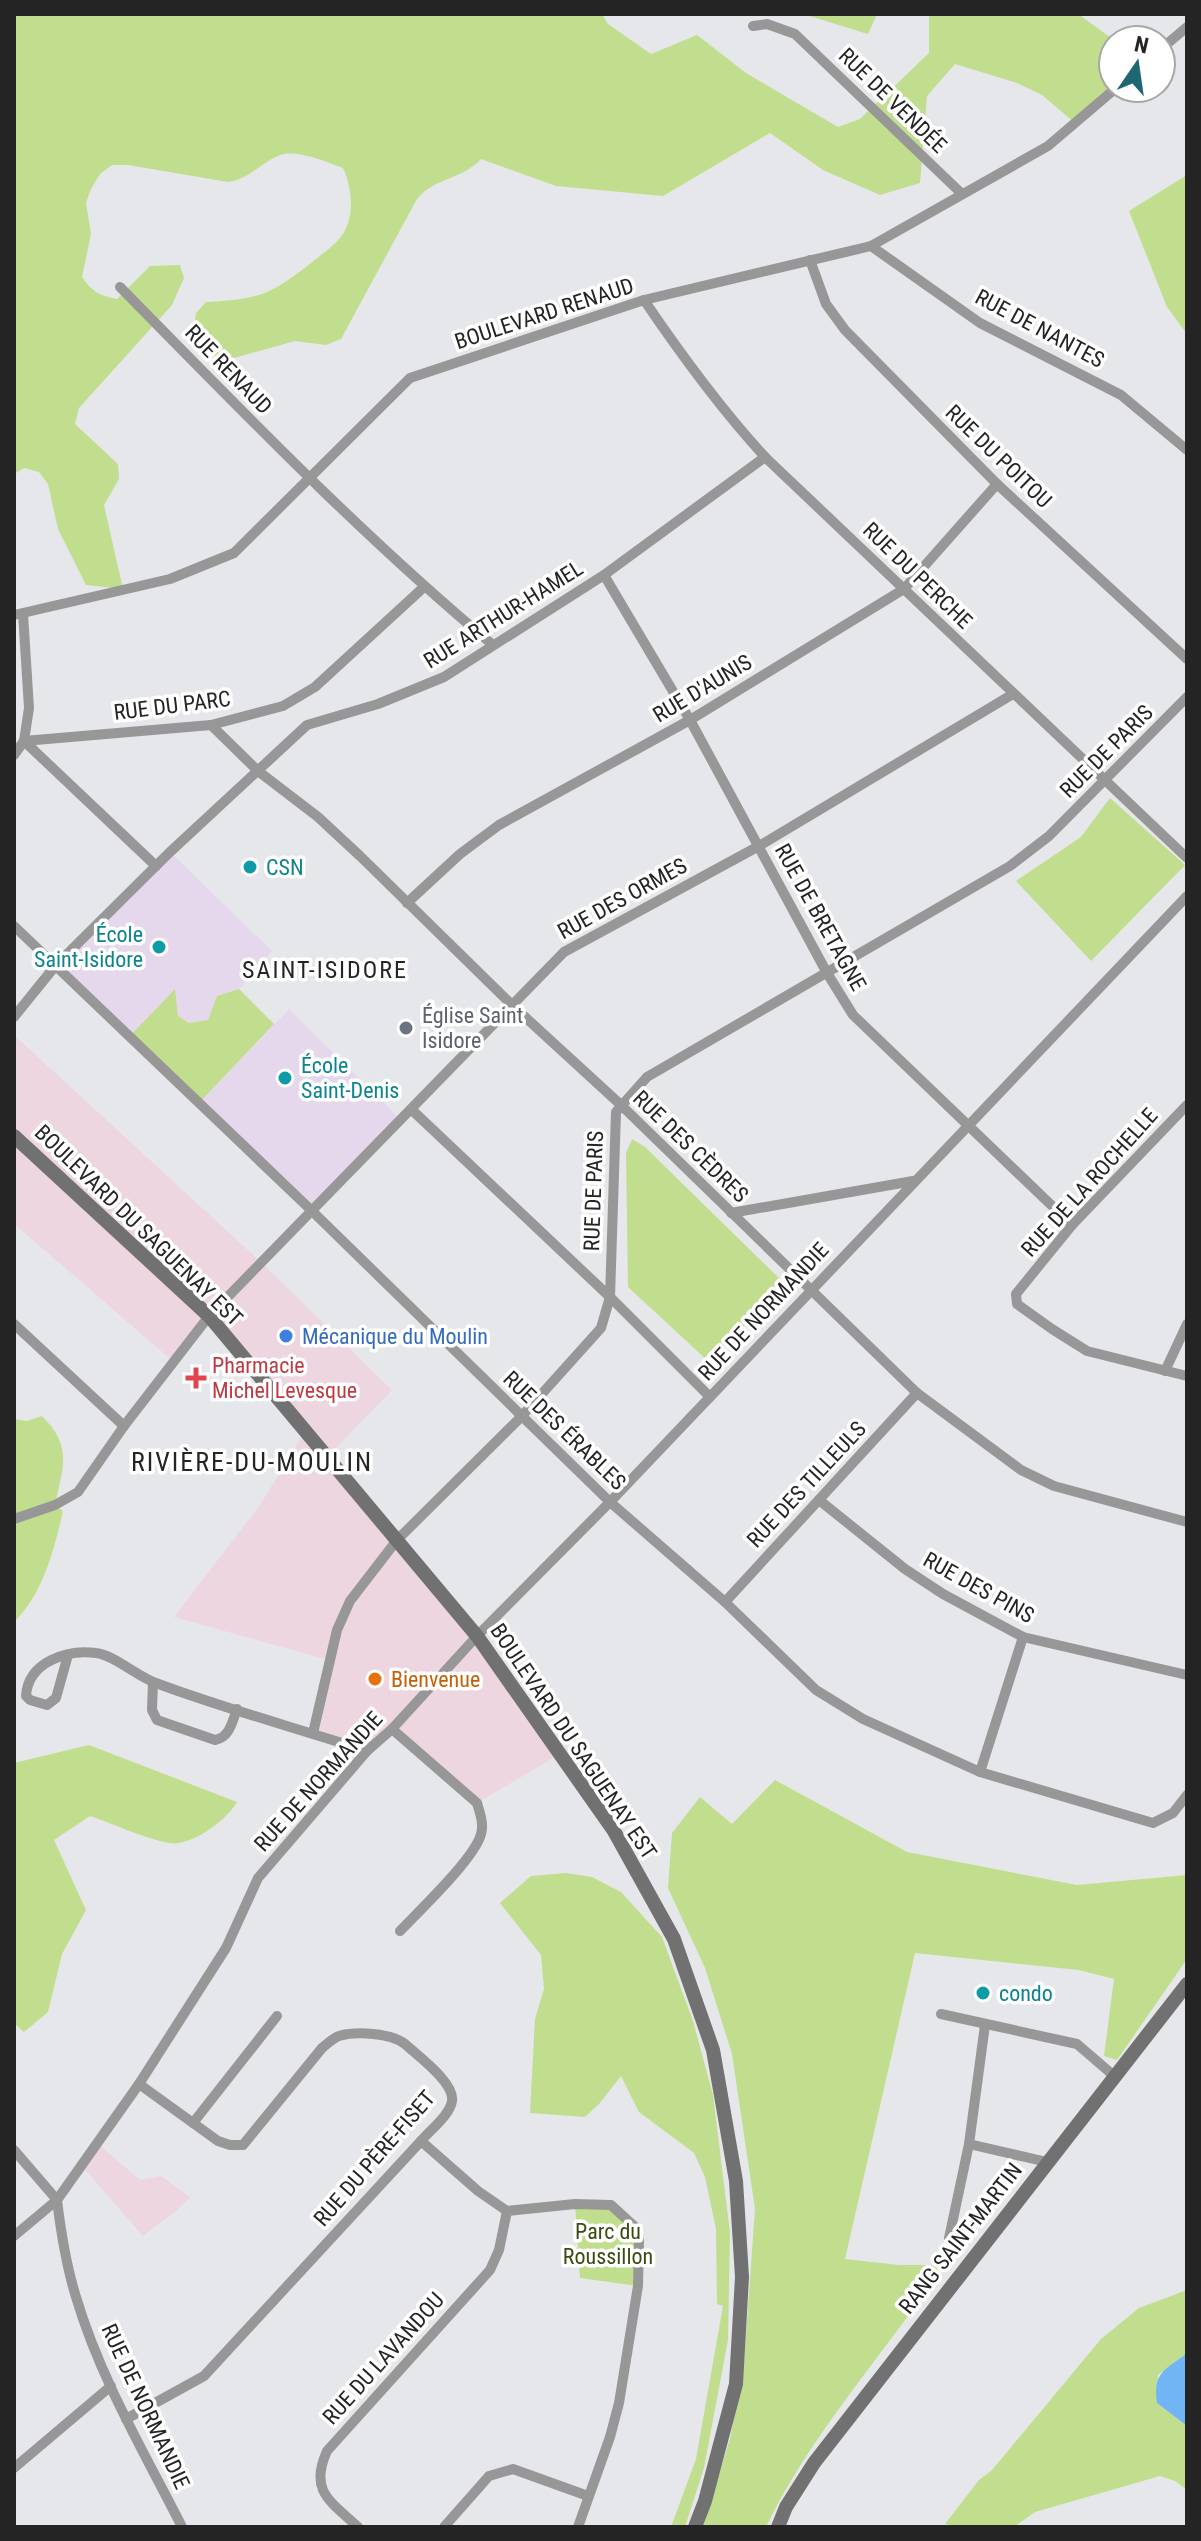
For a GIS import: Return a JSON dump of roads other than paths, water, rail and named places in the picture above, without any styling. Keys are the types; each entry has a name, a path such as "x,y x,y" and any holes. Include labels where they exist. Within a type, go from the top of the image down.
{"main road":[{"name":"BOULEVARD DU SAGUENAY EST","path":"14,1136 209,1316 477,1636 614,1831 674,1939 713,2050 736,2181 742,2277 736,2384 705,2501 695,2527"},
{"name":"RANG SAINT-MARTIN","path":"778,2527 786,2507 814,2463 1113,2075 1187,1984"}],"street":[{"name":"RUE DE VENDÉE","path":"753,26 767,24 795,34 961,193"},
{"name":"BOULEVARD RENAUD","path":"19,615 170,579 234,553 410,378 644,300 871,246 1048,146 1097,104"},
{"name":"RUE DE NANTES","path":"871,246 980,323 1121,395 1187,450"},
{"name":"RUE DU POITOU","path":"810,260 826,304 845,330 997,484 1187,659"},
{"name":"RUE RENAUD","path":"120,287 308,479 424,587 493,645"},
{"name":"RUE DU PERCHE","path":"644,300 723,412 765,457 1187,858"},
{"name":"RUE ARTHUR-HAMEL","path":"14,1017 56,965 156,866 307,725 378,704 444,677 604,575 765,457"},
{"name":"RUE D'AUNIS","path":"407,903 460,854 499,825 690,720 904,589 997,484"},
{"name":"RUE DE BRETAGNE","path":"604,575 690,720 827,973 853,1015 1072,1225"},
{"name":"RUE DU PARC","path":"24,741 211,725 283,706 315,687 424,587"},
{"path":"14,755 24,741 29,708 19,615"},
{"name":"RUE DES ORMES","path":"14,1519 55,1505 78,1492 124,1426 209,1316 564,952 759,846 1013,694"},
{"name":"RUE DE PARIS","path":"313,1733 337,1630 350,1601 397,1540 521,1417 601,1328 610,1297 616,1112 621,1105 647,1077 1010,866 1049,836 1187,697"},
{"name":"RUE DES CÈDRES","path":"211,725 258,771 318,817 513,1006 621,1105 917,1393 1032,1476 1054,1486 1187,1522"},
{"path":"24,741 156,866"},
{"name":"RUE DE NORMANDIE","path":"182,2527 126,2419 75,2296 62,2242 57,2200 139,2084 226,1948 258,1878 367,1751 392,1729 477,1636 610,1502 1187,896"},
{"name":"RUE DES ÉRABLES","path":"14,926 610,1502 725,1602 816,1690 863,1719 980,1772 1153,1823 1173,1813 1187,1795"},
{"name":"RUE DE LA ROCHELLE","path":"1165,1371 1087,1351 1017,1304 1016,1294 1072,1225 1187,1105"},
{"path":"412,1110 610,1297 710,1397"},
{"path":"731,1213 913,1181"},
{"path":"14,1324 124,1426"},
{"path":"1187,1324 1165,1371 1187,1376"},
{"name":"RUE DES TILLEULS","path":"725,1602 917,1393"},
{"name":"RUE DES PINS","path":"819,1500 905,1569 943,1594 1023,1637 1187,1675"},
{"path":"980,1772 1023,1637"},
{"path":"68,1655 56,1698 47,1705 30,1700 26,1696 29,1679 43,1665 58,1656 68,1655 98,1653 153,1682 367,1751"},
{"path":"153,1682 152,1710 157,1720 202,1736 222,1739 229,1731 237,1709"},
{"path":"392,1729 477,1803 482,1817 481,1834 473,1852 400,1931"},
{"path":"941,2014 1077,2044 1113,2075"},
{"path":"193,2123 277,2016"},
{"path":"949,2238 969,2144 985,2025"},
{"name":"RUE DU PÈRE-FISET","path":"126,2419 204,2376 421,2141 453,2100 450,2085 399,2038 379,2034 337,2036 322,2048 243,2145 218,2141 139,2084"},
{"path":"421,2141 478,2191 507,2211 575,2204 611,2205 635,2227 639,2241 638,2286 619,2403 578,2527"},
{"path":"969,2144 1047,2162"},
{"path":"14,2150 57,2200 14,2236"},
{"name":"RUE DU LAVANDOU","path":"358,2527 324,2496 321,2489 318,2481 327,2451 490,2270 499,2250 507,2211"},
{"path":"14,2468 111,2386"},
{"path":"444,2527 489,2476 513,2469 588,2496"}],"water":[{"path":"1187,2353 1187,2426 1157,2403 1156,2393 1162,2373"}],"place":[{"name":"CSN","path":"250,867"},
{"name":"École Saint-Isidore","path":"159,947"},
{"name":"Église Saint Isidore","path":"406,1028"},
{"name":"École Saint-Denis","path":"285,1078"},
{"name":"Mécanique du Moulin","path":"286,1336"},
{"name":"Pharmacie Michel Levesque","path":"196,1378"},
{"name":"Bienvenue","path":"375,1679"},
{"name":"condo","path":"983,1993"}],"district":[{"name":"SAINT-ISIDORE","path":"325,970"},
{"name":"RIVIÈRE-DU-MOULIN","path":"252,1462"}],"park label":[{"name":"Parc du Roussillon","path":"608,2244"}]}
